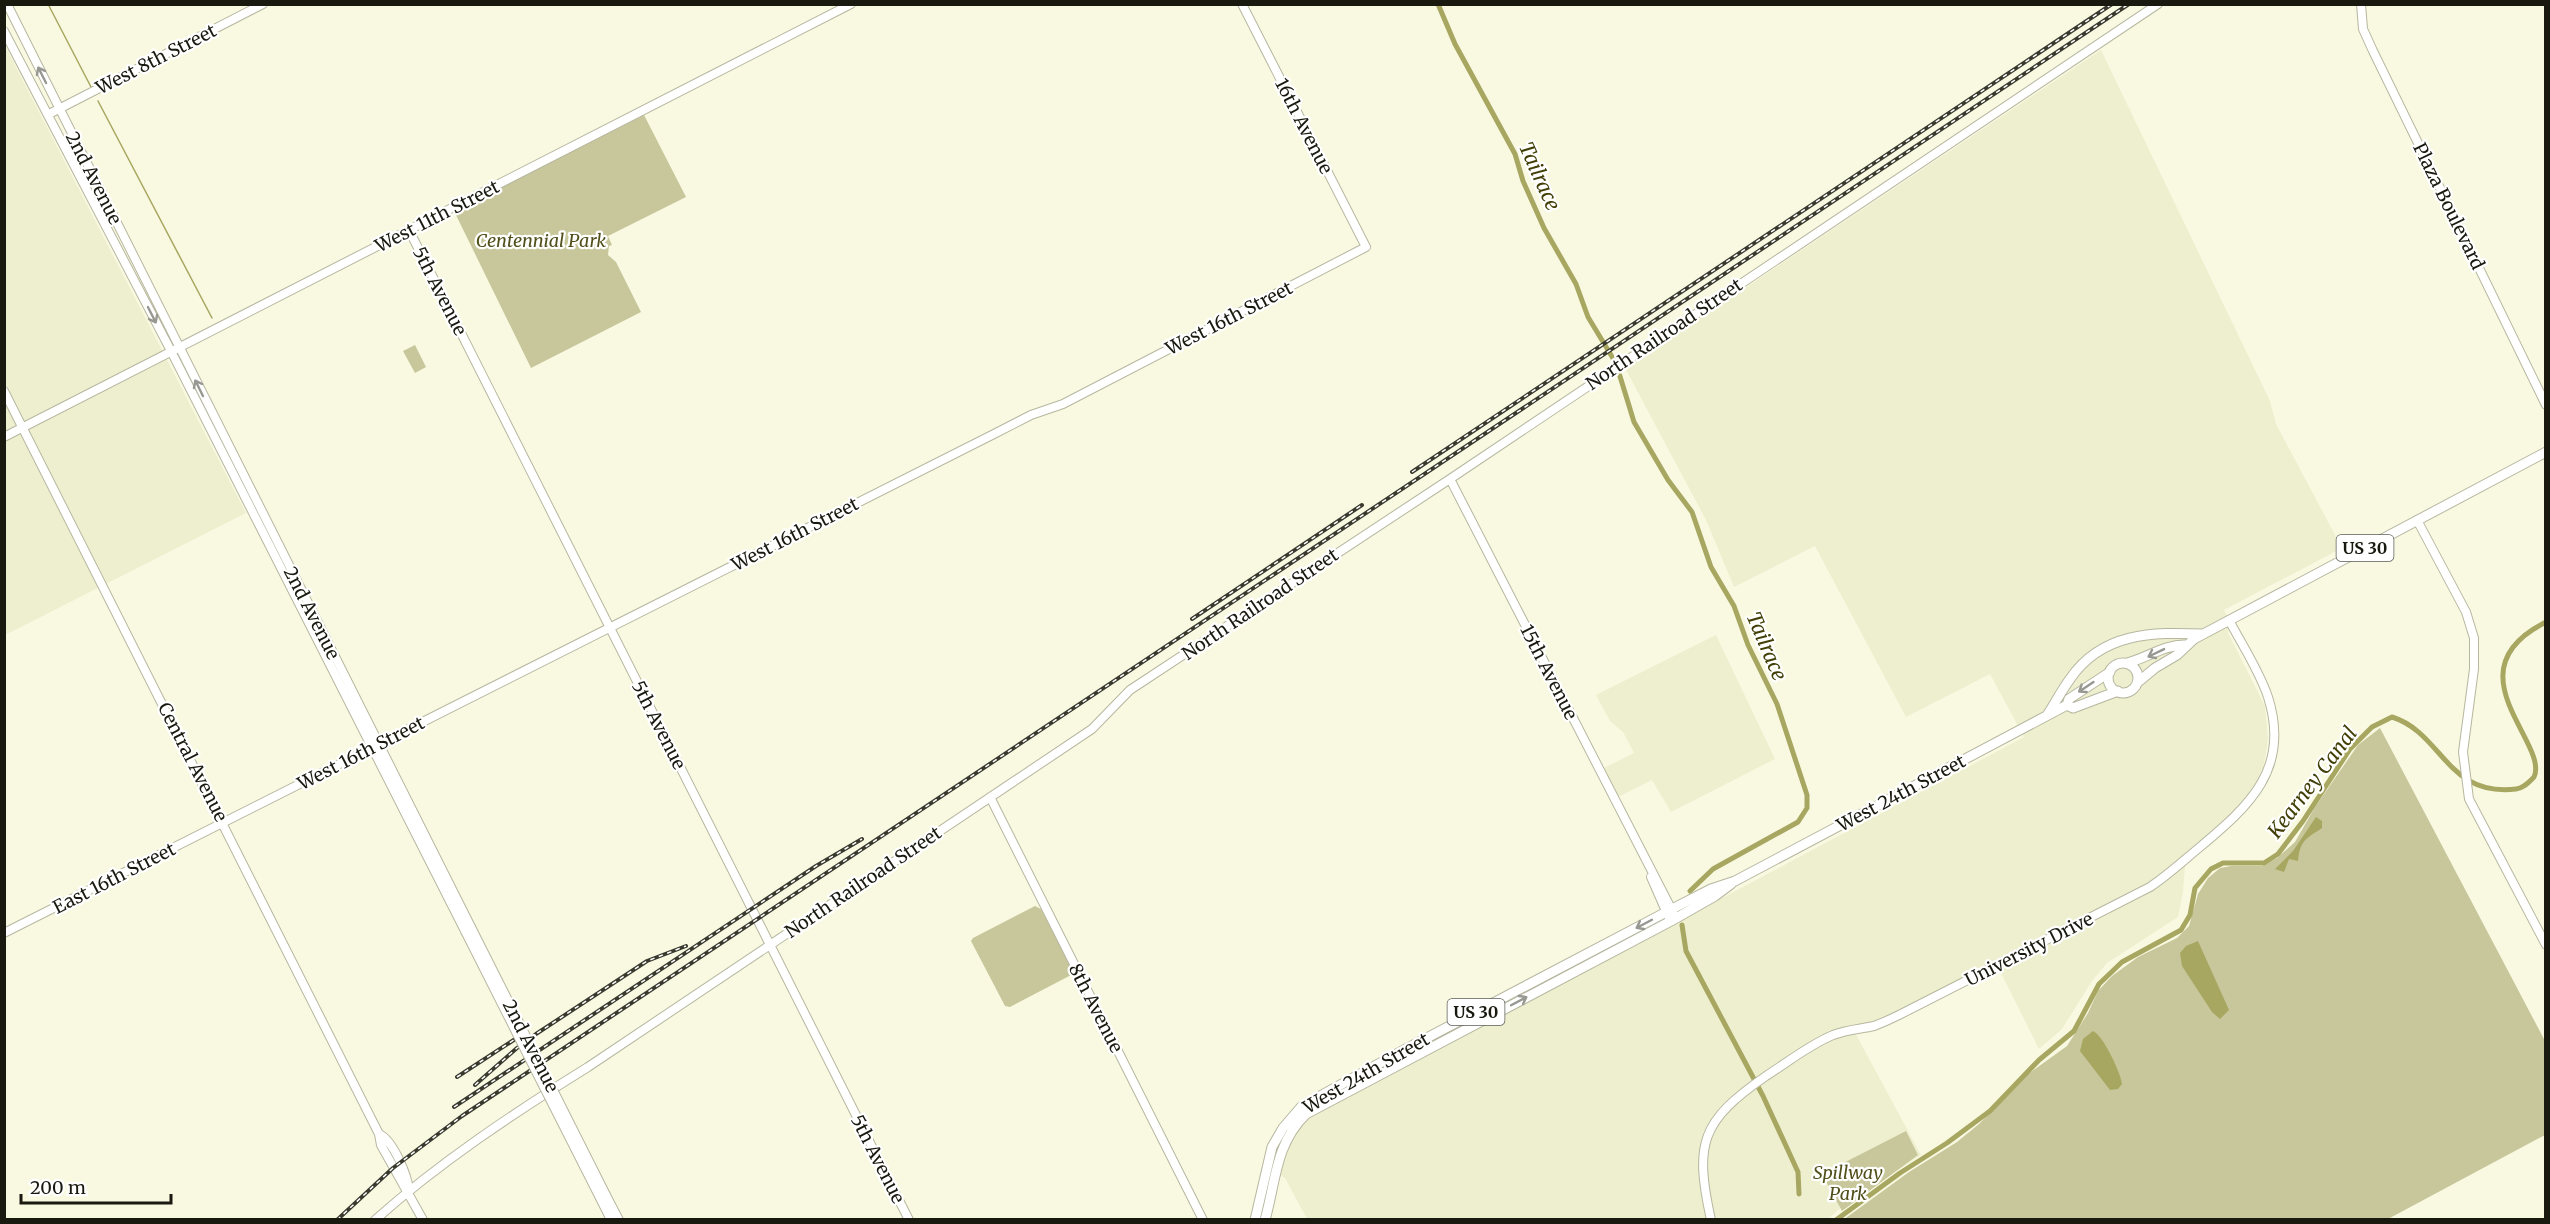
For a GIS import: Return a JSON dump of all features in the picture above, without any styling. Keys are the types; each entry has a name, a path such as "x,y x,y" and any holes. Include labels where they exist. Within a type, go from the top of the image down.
{"main road":[{"name":"US 30","path":"2118,691 2128,692 2155,668 2177,655 2186,645 2203,634 2546,452"},
{"path":"2047,716 2077,670 2108,646 2146,633 2203,634"},
{"name":"US 30","path":"2110,672 2118,665 2145,659 2173,644 2186,645"},
{"path":"2127,663 2136,671 2137,683"},
{"path":"2110,672 2110,684 2118,691"},
{"name":"West 24th Street","path":"1271,1190 1278,1159 1288,1135 1298,1122 1316,1108 1671,915 1711,889 1735,881 2047,716 2067,705 2069,699 2110,672"},
{"name":"West 24th Street","path":"2067,705 2073,708 2118,691"},
{"name":"West 24th Street","path":"1255,1220 1277,1137 1302,1106 1402,1051 1671,915"},
{"path":"1267,1168 1271,1190"},
{"name":"US 30","path":"1265,1220 1271,1190"}],"street":[{"name":"2nd Avenue","path":"7,4 175,349 603,1197 611,1220"},
{"name":"West 8th Street","path":"49,114 263,4"},
{"name":"West 11th Street","path":"4,437 851,4"},
{"name":"16th Avenue","path":"1242,4 1366,247"},
{"name":"North Railroad Street","path":"375,1220 409,1191 523,1108 1092,729 1130,690 1450,479 2158,4"},
{"name":"Plaza Boulevard","path":"2361,4 2364,29 2373,51 2546,405"},
{"name":"2nd Avenue","path":"4,31 175,349"},
{"name":"5th Avenue","path":"409,230 909,1220"},
{"name":"West 16th Street","path":"224,822 1031,415 1064,404 1366,247"},
{"name":"Central Avenue","path":"4,391 224,822 379,1134 386,1138 407,1177 409,1191 423,1220"},
{"name":"15th Avenue","path":"1450,479 1671,915"},
{"path":"2417,520 2466,612 2474,638 2474,669 2463,752 2463,767 2473,810 2546,945"},
{"name":"University Drive","path":"1711,1220 1702,1180 1706,1140 1723,1110 1749,1087 1818,1042 1834,1035 1877,1025 1899,1015 2150,887 2236,817 2263,780 2270,763 2274,733 2272,713 2265,689 2229,620"},
{"name":"8th Avenue","path":"990,797 1203,1220"},
{"name":"East 16th Street","path":"4,933 224,822"},
{"name":"2nd Avenue","path":"603,1197 619,1220"}],"shaded area":[{"path":"4,44 246,513 5,635 4,635"},
{"path":"2101,50 2270,401 2276,424 2342,548 2224,610 2229,620 2228,633 2265,706 2268,739 2266,753 2256,784 2242,804 2186,853 2183,892 2178,917 2107,963 2092,981 2062,1029 2039,1049 1996,963 1889,1016 1853,1029 1921,1155 1843,1206 1828,1219 1307,1219 1285,1178 1277,1173 1284,1145 1306,1114 1499,1017 2024,737 1990,674 1906,717 1815,546 1734,587 1706,520 1625,368"},
{"path":"1716,635 1775,759 1671,812 1652,780 1618,797 1602,769 1634,753 1623,732 1610,721 1596,695"},
{"path":"2316,817 2322,821 2322,828 2302,844 2298,861 2289,859 2284,872 2275,869 2293,851"},
{"path":"2198,941 2229,1010 2220,1019 2212,1012 2182,966 2180,953 2186,946"},
{"path":"2093,1031 2102,1039 2115,1063 2122,1084 2118,1089 2110,1090 2080,1051 2083,1039"}],"green space":[{"name":"Centennial Park","path":"644,115 686,197 608,236 612,245 609,246 608,255 616,262 641,312 531,368 454,211"},
{"path":"415,345 426,367 415,373 403,351"},
{"path":"2380,728 2545,1041 2545,1135 2388,1219 1843,1220 1909,1172 1957,1142 1979,1124 2028,1074 2067,1046 2088,1013 2098,991 2112,976 2138,957 2177,938 2189,926 2198,894 2208,878 2220,868 2262,866 2277,858 2295,842 2315,807 2358,745"},
{"path":"1035,906 1041,909 1075,973 1010,1007 1005,1006 971,941"},
{"name":"Spillway Park","path":"1906,1131 1918,1155 1842,1211 1822,1174"}],"waterway":[{"path":"48,4 91,87"},
{"name":"Tailrace","path":"1438,4 1455,44 1515,154 1523,181 1544,228 1576,284 1588,317 1614,360"},
{"path":"98,101 212,318"},
{"name":"Tailrace","path":"1619,373 1634,422 1668,480 1692,512 1711,567 1734,606 1748,645 1777,704 1807,795 1807,808 1798,822 1713,869 1690,891"},
{"name":"Kearney Canal","path":"1836,1220 1990,1111 2039,1060 2074,1031 2099,984 2122,962 2181,930 2190,915 2195,888 2211,869 2223,863 2264,863 2278,854 2303,821 2350,749 2372,727 2392,717 2409,725 2423,736 2459,774 2474,783 2493,789 2516,789 2526,784 2534,777 2535,763 2529,745 2509,705 2503,684 2505,662 2518,641 2546,622"},
{"name":"Tailrace","path":"1682,925 1686,951 1763,1096 1798,1172 1799,1194"}],"railway":[{"path":"1412,472 2112,4"},
{"path":"337,1220 393,1168 462,1116 2129,4"},
{"path":"1192,619 1362,505"},
{"path":"454,1107 816,866 862,839"},
{"path":"475,1085 536,1034 647,961 686,946"},
{"path":"457,1077 526,1032"}]}
